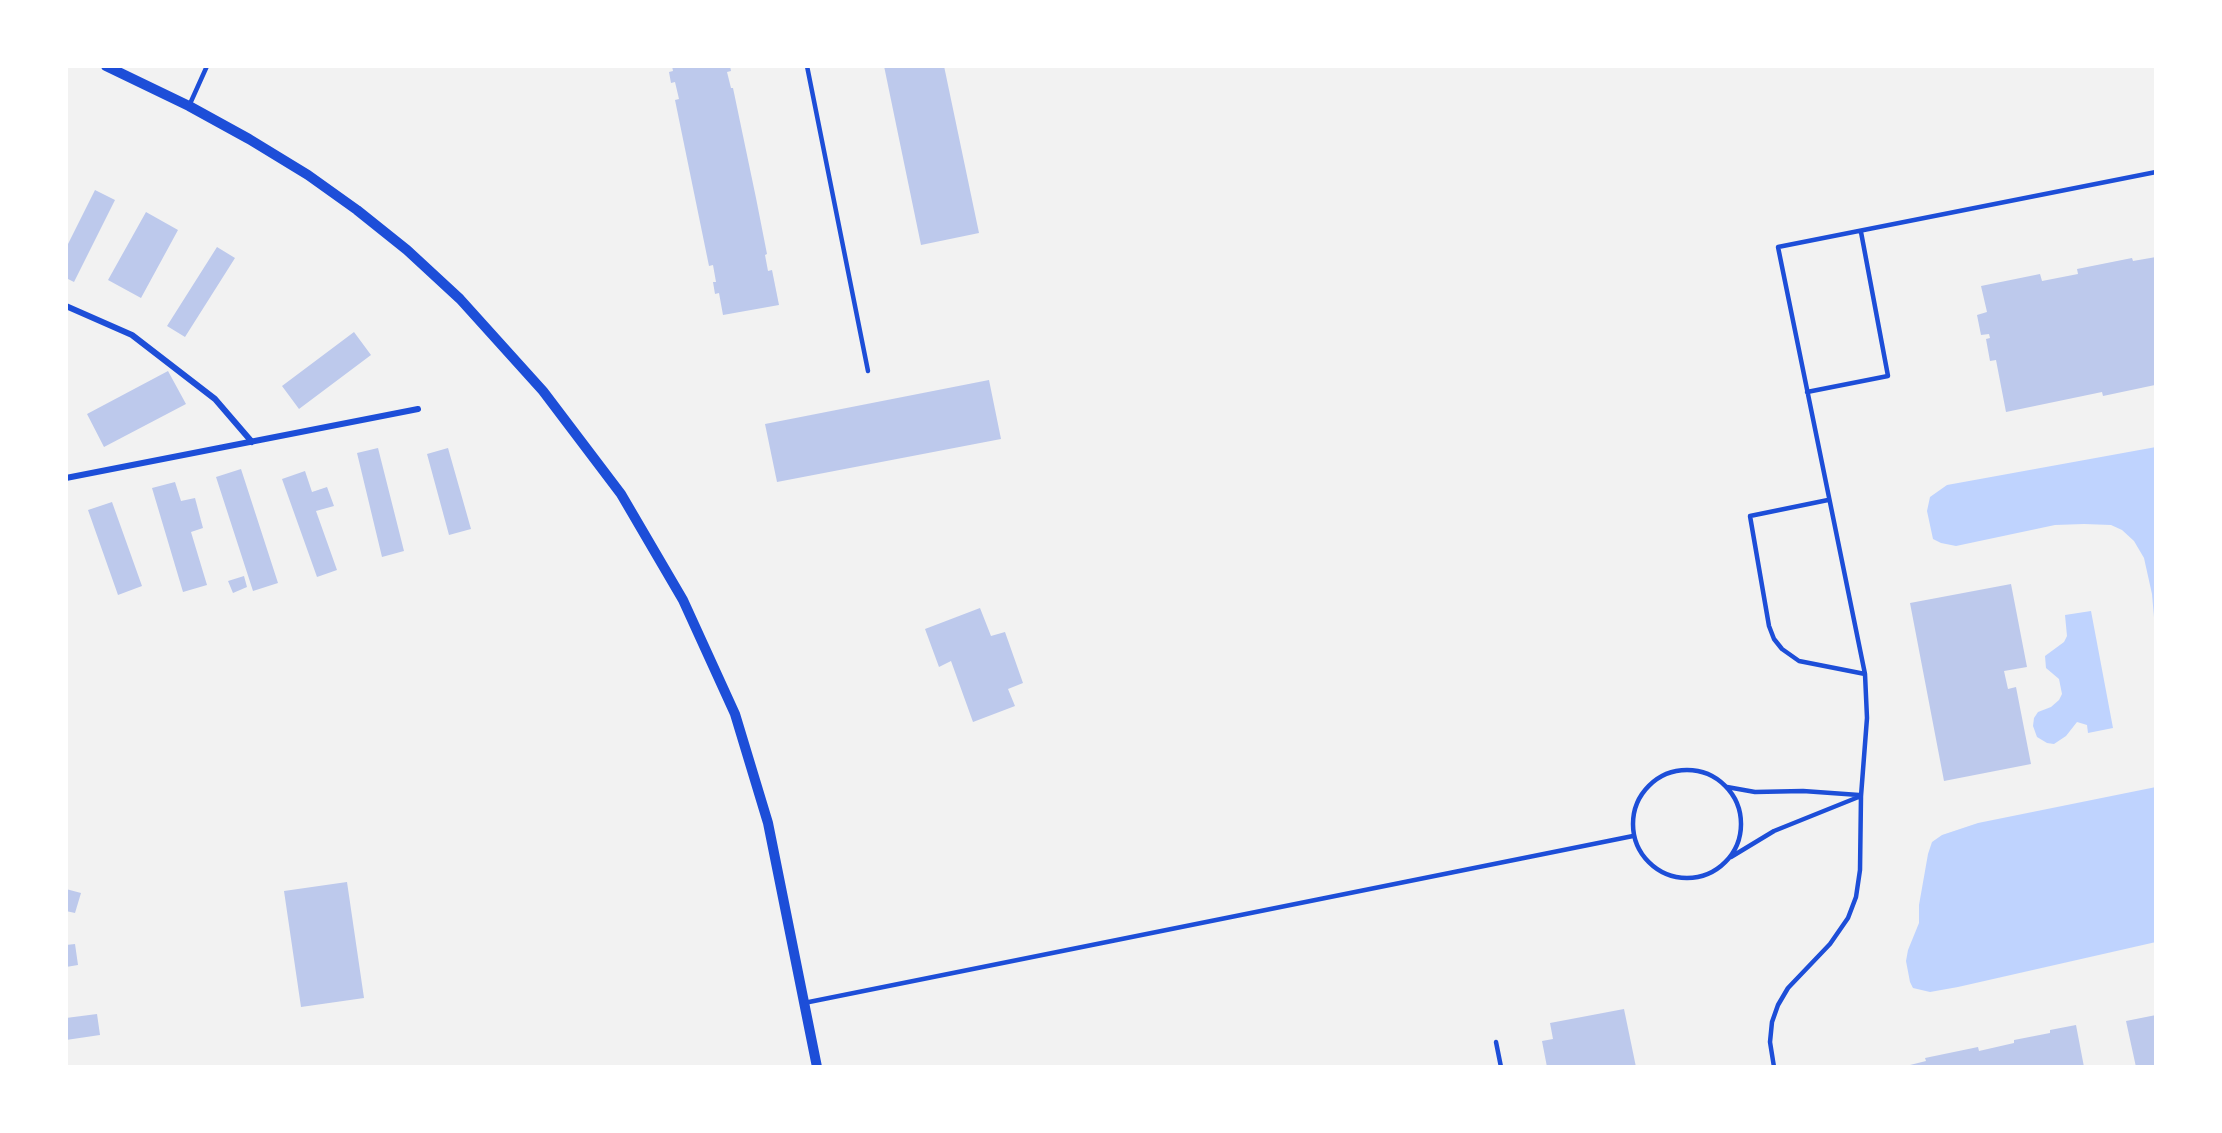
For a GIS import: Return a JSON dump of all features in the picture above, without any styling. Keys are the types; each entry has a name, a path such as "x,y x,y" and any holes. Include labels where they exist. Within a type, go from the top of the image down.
{"street":[{"path":"106,66 189,106 308,176 357,210 407,250 460,299 543,391 621,494 683,600 735,714 768,823 817,1067"},
{"path":"66,306 132,335 215,399 252,442"},
{"path":"66,478 418,409"}],"lane":[{"path":"189,106 207,66"},
{"path":"807,66 868,371"},
{"path":"1774,1067 1770,1042 1772,1022 1778,1005 1788,988 1830,944 1848,918 1856,897 1860,870 1861,795 1868,718 1864,675 1778,247 2156,172"},
{"path":"1807,392 1888,376 1861,232"},
{"path":"1828,500 1750,516 1769,626 1774,639 1782,649 1799,661 1864,675"},
{"path":"1729,858 1738,843 1742,826 1740,809 1727,787 1707,773 1690,769 1674,771 1658,777 1645,788 1636,803 1632,819 1633,836 1640,852 1651,865 1666,874 1683,878 1700,876 1716,870 1729,858 1774,831 1861,795"},
{"path":"1727,787 1755,792 1803,791 1861,795"},
{"path":"804,1003 1633,836"},
{"path":"1496,1042 1501,1067"}],"water":[{"path":"2156,447 2156,640 2152,594 2144,558 2134,541 2122,530 2111,525 2055,525 1956,546 1933,539 1927,511 1930,497 1947,485"},
{"path":"2091,611 2113,728 2088,733 2087,725 2077,722 2066,736 2054,744 2047,743 2037,737 2033,726 2034,718 2038,712 2051,707 2062,694 2059,679 2046,668 2045,656 2064,642 2067,636 2065,615"},
{"path":"2156,787 2156,942 1958,987 1930,992 1913,988 1906,961 1919,923 1919,905 1932,842 1942,835 1978,823"}],"building":[{"path":"672,66 730,66 731,71 727,72 731,88 733,88 756,198 768,271 772,270 779,305 723,315 719,293 715,294 713,282 716,282 713,265 709,266 675,100 679,99 675,82 671,83 669,72 673,71"},
{"path":"884,66 944,66 979,233 921,245"},
{"path":"95,190 115,200 74,282 66,278 66,248"},
{"path":"146,212 178,230 141,298 108,280"},
{"path":"217,247 235,258 185,337 167,326"},
{"path":"2156,257 2155,385 2103,396 2102,392 2006,412 1996,360 1990,361 1986,339 1990,338 1989,334 1981,335 1977,315 1987,312 1981,286 2040,274 2042,281 2078,274 2077,269 2132,258 2133,261"},
{"path":"354,332 371,355 299,409 282,386"},
{"path":"168,371 186,404 104,447 87,414"},
{"path":"989,380 1001,439 777,482 765,424"},
{"path":"378,448 404,551 382,557 357,453"},
{"path":"448,448 471,529 449,535 427,454"},
{"path":"241,469 278,583 253,591 216,477"},
{"path":"305,471 312,492 327,487 334,506 316,511 337,570 317,577 282,479"},
{"path":"175,482 181,501 195,498 203,528 191,532 207,585 183,592 152,488"},
{"path":"112,502 142,586 118,595 88,510"},
{"path":"244,576 247,587 233,593 228,581"},
{"path":"2011,584 2027,667 2004,671 2008,689 2016,687 2031,764 1944,781 1910,603"},
{"path":"980,608 991,636 1005,632 1023,683 1008,689 1015,706 973,722 951,661 939,667 925,629"},
{"path":"347,882 364,998 301,1007 284,891"},
{"path":"66,889 81,893 75,913 66,911"},
{"path":"75,944 78,965 66,967 66,945"},
{"path":"1624,1009 1636,1067 1547,1067 1542,1041 1553,1039 1550,1023"},
{"path":"97,1014 100,1035 66,1040 66,1018"},
{"path":"2156,1015 2156,1067 2136,1067 2126,1021"},
{"path":"2076,1025 2084,1067 1902,1067 1926,1061 1925,1058 1978,1047 1979,1051 2014,1043 2014,1040 2050,1033 2050,1030"}]}
